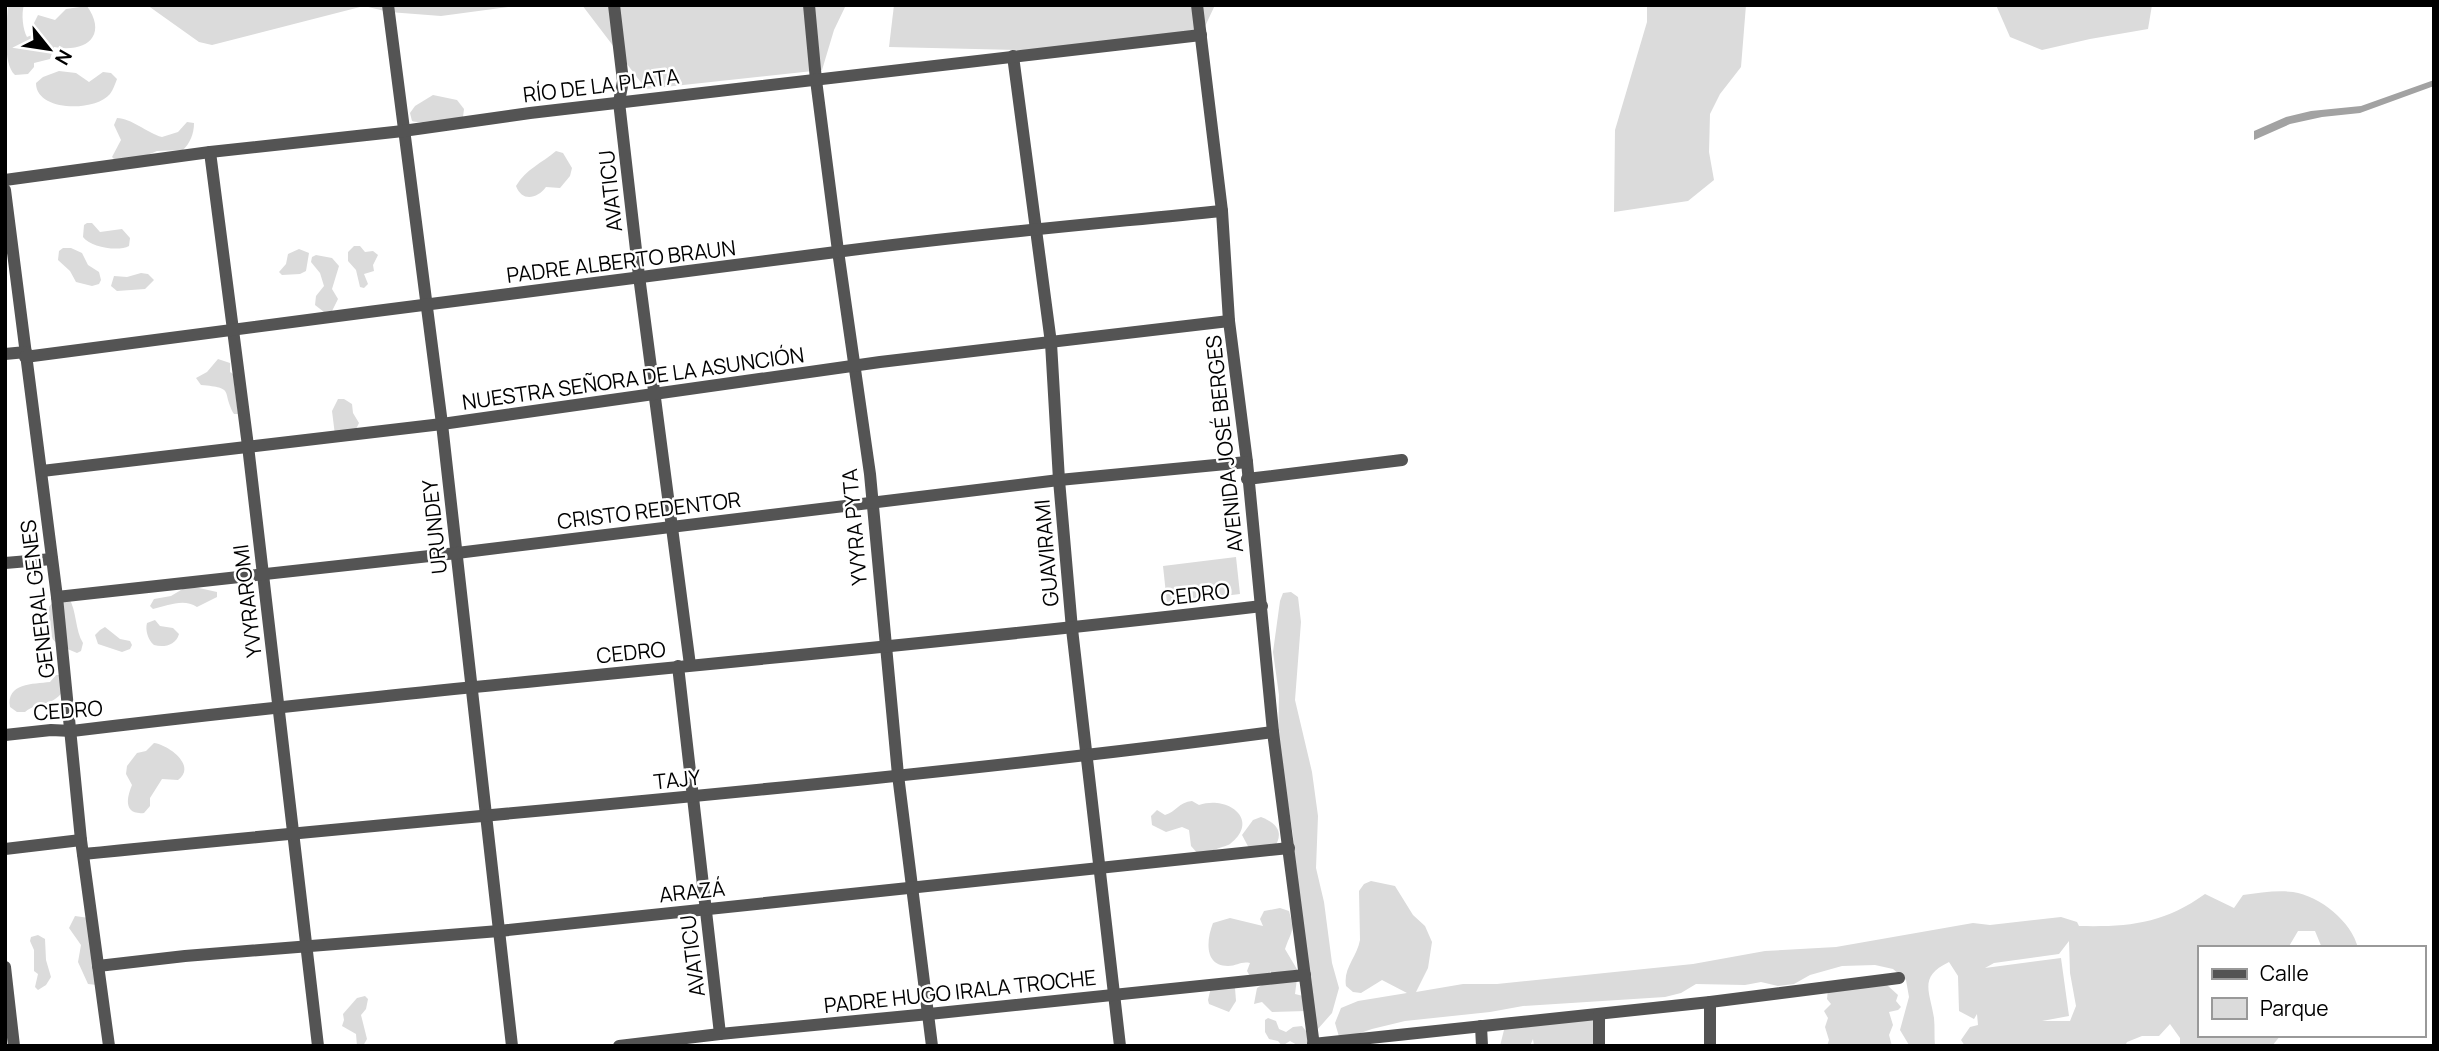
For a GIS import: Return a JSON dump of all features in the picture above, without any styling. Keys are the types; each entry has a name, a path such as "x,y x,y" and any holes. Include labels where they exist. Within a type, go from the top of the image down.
{"street":[{"name":"URUNDEY","path":"388,5 442,424 512,1046"},
{"name":"AVATICU","path":"614,5 623,81 619,102 671,526 694,796 720,1034"},
{"name":"YVYRA PYTA","path":"809,5 816,80 872,502 898,775 932,1046"},
{"name":"AVENIDA JOSÉ BERGES","path":"1197,5 1222,211 1230,321 1247,462 1273,732 1313,1045"},
{"name":"RÍO DE LA PLATA","path":"5,180 619,102 1201,35"},
{"name":"GUAVIRAMI","path":"1013,56 1051,343 1072,628 1120,1046"},
{"name":"YVYRAROMI","path":"210,152 264,575 318,1046"},
{"name":"GENERAL GENES","path":"5,190 57,597 81,840 109,1046"},
{"name":"PADRE ALBERTO BRAUN","path":"5,354 26,355 639,276 754,264 838,251 1222,211"},
{"name":"NUESTRA SEÑORA DE LA ASUNCIÓN","path":"42,471 442,424 880,362 1230,321"},
{"path":"1247,479 1402,460"},
{"name":"CRISTO REDENTOR","path":"57,597 457,553 1059,480 1247,462"},
{"path":"5,564 52,559"},
{"name":"CEDRO","path":"5,735 51,730 72,731 279,706 1072,628 1262,606"},
{"name":"TAJY","path":"83,854 1087,757 1273,732"},
{"path":"5,849 81,840"},
{"name":"ARAZÁ","path":"98,966 185,956 499,931 1289,848"},
{"path":"5,967 14,1046"},
{"name":"PADRE HUGO IRALA TROCHE","path":"619,1046 1305,975"},
{"path":"1313,1045 1710,1002 1899,978"},
{"path":"1710,1002 1710,1046"},
{"path":"1599,1014 1599,1046"},
{"path":"1481,1026 1482,1046"}],"green space":[{"path":"8,5 24,5 23,22 27,37 36,30 34,23 38,15 55,20 66,9 87,6 93,17 94,34 84,45 54,47 50,59 34,63 28,74 15,75 8,62 7,52"},
{"path":"147,5 524,5 441,16 389,12 364,6 212,45 199,42"},
{"path":"582,5 846,5 834,30 822,70 646,89"},
{"path":"894,5 1215,5 1201,35 1055,51 889,47"},
{"path":"1647,5 1746,5 1741,67 1720,94 1710,114 1709,152 1714,180 1688,201 1614,212 1615,130 1647,22"},
{"path":"1996,5 2152,5 2148,29 2042,50 2010,37"},
{"path":"59,71 76,73 89,82 103,72 111,73 117,79 110,94 103,100 80,106 67,106 45,99 39,93 36,83"},
{"path":"433,95 457,100 464,109 463,117 428,122 412,121 410,113 415,106"},
{"path":"117,118 128,120 162,137 178,132 187,122 194,123 190,141 183,150 157,151 145,156 115,160 112,157 121,140 114,125"},
{"path":"556,151 563,153 572,168 570,176 560,188 546,187 534,196 522,195 516,186 520,180"},
{"path":"92,223 100,232 122,229 130,238 129,246 111,248 87,241 83,237 84,225"},
{"path":"354,246 360,246 365,252 373,251 378,255 373,265 374,271 364,274 368,284 364,288 360,287 356,270 348,261 348,252"},
{"path":"63,248 82,253 88,265 99,272 99,284 92,286 76,282 70,271 58,260 59,251"},
{"path":"299,249 309,253 306,271 282,275 279,272 286,264 288,254"},
{"path":"316,255 332,258 339,266 332,289 338,299 332,311 324,312 315,305 316,296 324,286 320,273 311,262"},
{"path":"148,274 154,280 145,289 117,291 111,286 114,276 127,277"},
{"path":"218,359 230,363 238,414 234,414 223,389 201,385 196,378 207,372"},
{"path":"338,399 352,404 353,413 359,423 356,429 335,435 332,411"},
{"path":"1236,557 1240,594 1167,603 1163,566"},
{"path":"186,587 217,592 217,597 197,607 186,603 153,609 150,606 154,599 171,596"},
{"path":"1291,592 1298,597 1301,622 1295,700 1312,772 1318,816 1316,868 1324,902 1332,963 1339,988 1332,1013 1317,1030 1306,1011 1272,1012 1262,1002 1254,1004 1257,988 1272,979 1271,971 1266,977 1251,978 1247,971 1250,963 1220,965 1214,961 1209,950 1213,923 1230,918 1263,926 1260,919 1264,911 1280,908 1289,911 1292,931 1285,949 1298,971 1295,994 1303,996 1293,835 1278,744 1279,695 1273,652 1280,601 1283,593"},
{"path":"57,597 69,598 72,603 83,643 81,651 77,653 58,645 50,636 49,607"},
{"path":"155,620 160,626 173,628 179,634 175,641 162,646 152,643 146,626"},
{"path":"105,627 120,639 130,641 130,649 122,652 98,644 95,635"},
{"path":"56,675 60,675 62,692 54,699 25,712 17,712 10,707 12,693 16,689 29,684 50,682"},
{"path":"154,743 179,757 183,763 183,774 178,780 162,779 150,798 150,806 144,813 137,813 128,805 132,785 126,774 127,766 137,753 146,751"},
{"path":"1192,801 1199,805 1220,804 1237,812 1242,826 1239,835 1230,844 1199,855 1191,846 1189,830 1182,827 1166,832 1152,825 1151,816 1157,810 1165,815"},
{"path":"1261,817 1275,825 1279,837 1274,848 1250,850 1242,835 1253,820"},
{"path":"1371,881 1395,886 1413,915 1425,926 1432,942 1428,968 1416,992 1463,984 1497,984 1693,964 1765,951 1836,947 1973,923 1990,925 2061,917 2077,922 2079,926 2114,926 2160,918 2205,894 2234,908 2243,895 2281,891 2303,894 2324,905 2342,920 2357,946 2321,946 2315,931 2298,931 2289,946 2198,946 2198,1037 2279,1037 2272,1046 2180,1046 2180,1038 2170,1024 2159,1036 2142,1036 2127,1042 2125,1046 1965,1046 1961,1040 1970,1027 1978,1025 1977,1014 1974,1019 1959,1011 1958,976 1949,962 1933,973 1928,986 1934,1018 1935,1046 1909,1045 1900,1030 1909,997 1906,980 1893,969 1875,965 1842,966 1810,975 1794,984 1778,986 1761,982 1745,985 1696,984 1681,993 1665,997 1523,1006 1405,1021 1340,1040 1335,1023 1341,1008 1358,1001 1407,993 1382,980 1361,993 1353,992 1346,986 1346,974 1360,940 1359,891 1364,884","holes":["2069,941 2070,973 2076,1006 2070,1021 2042,1021 2069,1016 2061,958 1985,968 1994,963 2059,954"]},
{"path":"75,916 89,918 97,985 88,984 78,962 81,945 69,928"},
{"path":"38,935 45,939 46,960 51,977 46,985 38,990 35,987 38,974 34,971 34,950 30,941 31,937"},
{"path":"1887,985 1898,995 1896,1001 1901,1007 1889,1012 1893,1025 1889,1035 1892,1046 1827,1046 1829,1040 1825,1027 1828,1018 1824,1011 1831,1004 1827,999 1828,989"},
{"path":"1211,987 1235,988 1236,1001 1229,1012 1209,1004"},
{"path":"365,996 368,999 366,1009 361,1015 367,1039 363,1046 357,1046 356,1034 342,1026 343,1014 357,998"},
{"path":"1268,1018 1276,1021 1279,1029 1286,1032 1293,1027 1302,1026 1310,1036 1309,1044 1299,1046 1290,1041 1282,1046 1278,1041 1269,1039 1265,1032 1265,1020"},
{"path":"1605,1018 1602,1046 1534,1046 1533,1039 1530,1046 1500,1046 1506,1022"}],"shaded area":[{"path":"2434,80 2434,86 2360,113 2290,124 2254,140 2254,131 2286,117 2311,111 2361,106"}]}
